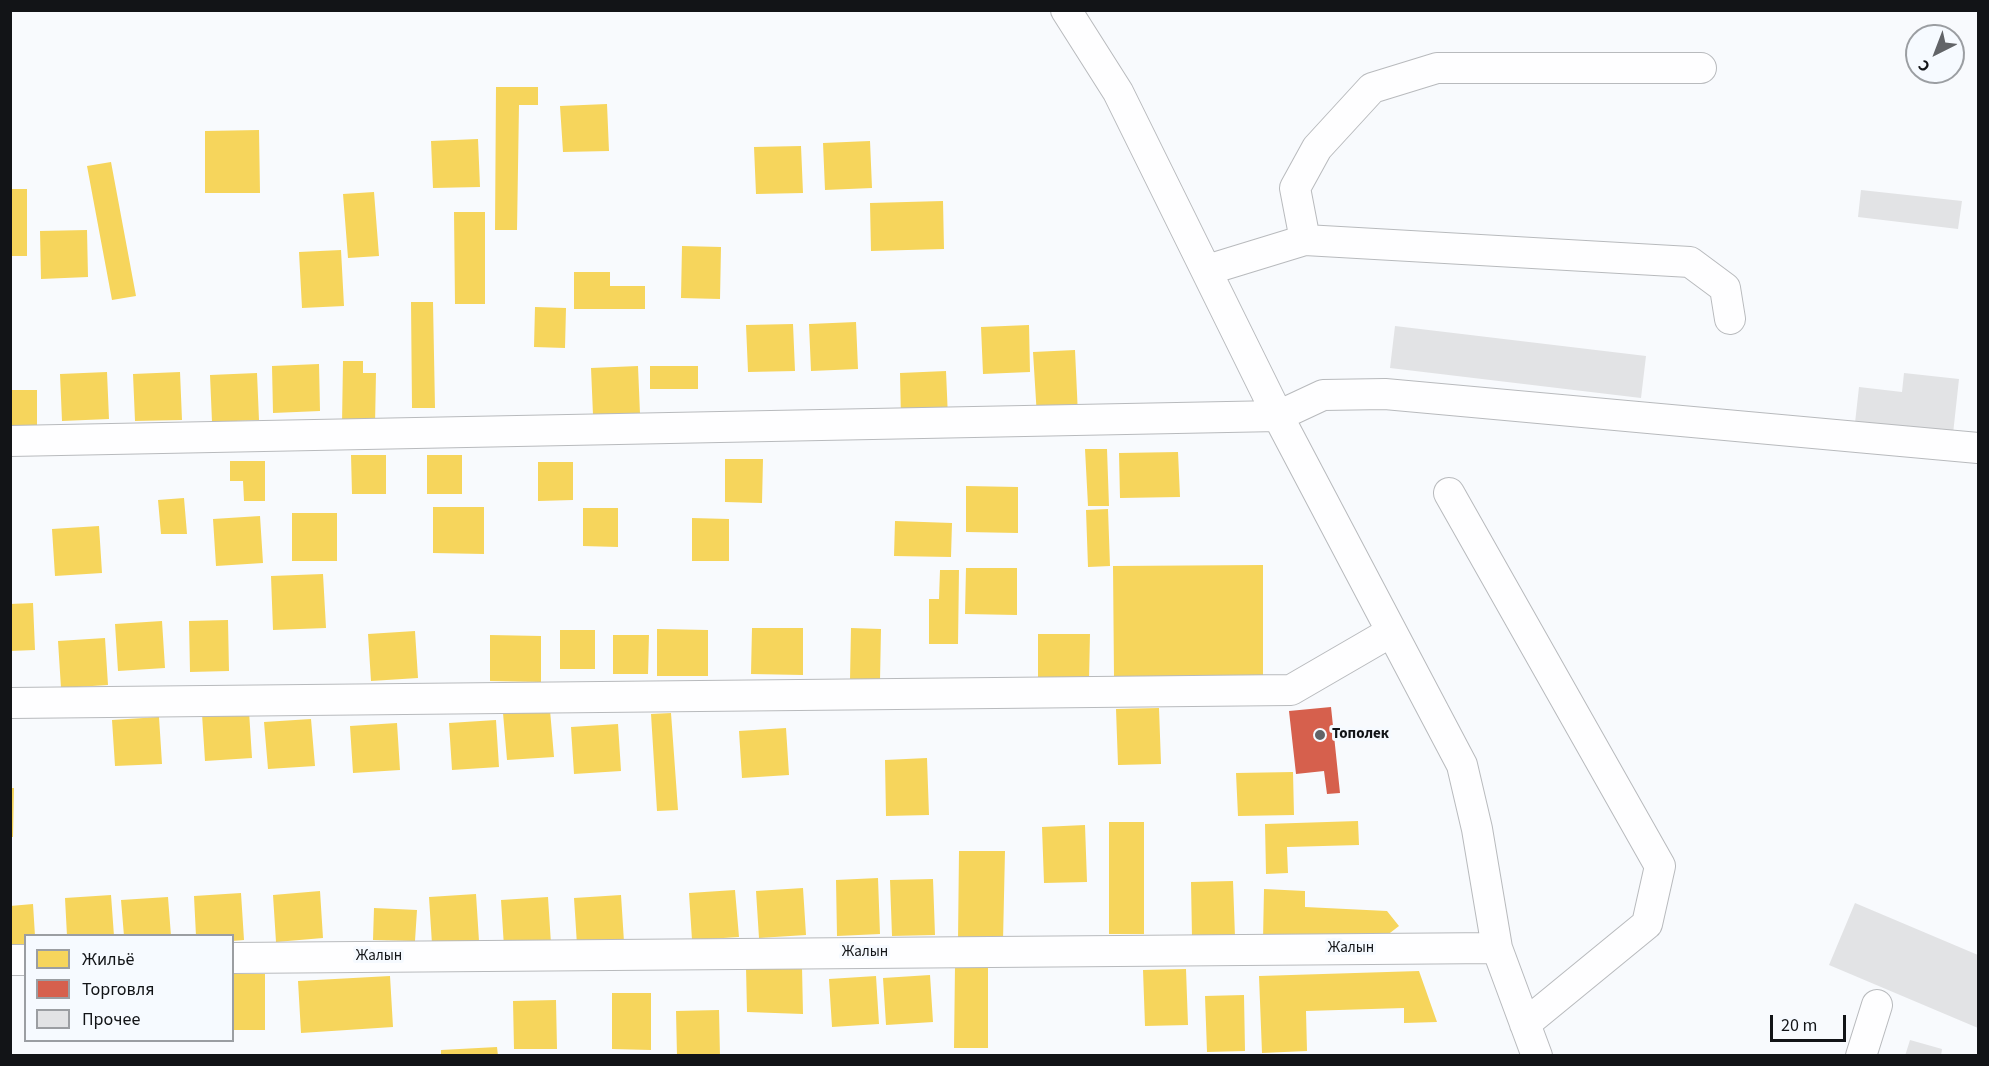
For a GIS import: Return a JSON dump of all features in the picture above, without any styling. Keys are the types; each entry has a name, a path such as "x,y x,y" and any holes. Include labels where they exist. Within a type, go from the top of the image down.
{"street":[{"path":"1066,10 1118,92 1278,416 1462,765 1477,829 1497,948 1537,1056"},
{"path":"1305,240 1295,188 1317,148 1372,88 1437,68 1701,69"},
{"path":"1207,270 1305,240 1690,262 1725,288 1730,319"},
{"path":"10,441 1278,416 1323,395 1385,394 1978,448"},
{"path":"1449,493 1660,866 1647,924 1525,1023"},
{"path":"10,703 1291,690 1391,632"},
{"name":"Жалын","path":"234,958 1497,948"},
{"path":"1862,1056 1877,1005"}],"building: Жильё":[{"path":"496,87 538,87 538,105 519,105 517,230 495,230"},
{"path":"607,104 609,151 563,152 560,106"},
{"path":"259,130 260,193 205,193 205,131"},
{"path":"478,139 480,187 433,188 431,141"},
{"path":"870,141 872,188 825,190 823,143"},
{"path":"801,146 803,193 756,194 754,147"},
{"path":"111,162 136,296 112,300 87,166"},
{"path":"10,189 27,189 27,256 10,256"},
{"path":"374,192 379,256 348,258 343,194"},
{"path":"943,201 944,249 871,251 870,203"},
{"path":"454,212 485,212 485,304 455,304"},
{"path":"87,230 88,277 41,279 40,231"},
{"path":"682,246 721,247 720,299 681,298"},
{"path":"341,250 344,306 302,308 299,252"},
{"path":"574,272 610,272 610,286 645,286 645,309 574,309"},
{"path":"411,302 433,302 435,408 412,408"},
{"path":"535,307 566,308 565,348 534,347"},
{"path":"856,322 858,369 811,371 809,324"},
{"path":"793,324 795,371 748,372 746,325"},
{"path":"1029,325 1030,372 983,374 981,327"},
{"path":"1075,350 1078,415 1037,417 1033,352"},
{"path":"343,361 363,361 363,373 376,373 375,425 342,424"},
{"path":"319,364 320,411 273,413 272,366"},
{"path":"638,366 640,414 593,415 591,368"},
{"path":"650,366 698,366 698,389 650,389"},
{"path":"946,371 948,418 901,420 900,373"},
{"path":"107,372 109,419 62,421 60,374"},
{"path":"180,372 182,420 135,421 133,374"},
{"path":"257,373 259,420 212,422 210,375"},
{"path":"10,390 37,390 37,427 10,426"},
{"path":"1085,449 1107,449 1109,506 1088,506"},
{"path":"1178,452 1180,497 1120,498 1119,453"},
{"path":"351,455 386,455 386,494 352,494"},
{"path":"427,455 462,455 462,494 427,494"},
{"path":"725,459 763,459 762,503 725,502"},
{"path":"230,461 265,461 265,501 244,501 243,481 230,481"},
{"path":"538,462 573,462 573,500 538,501"},
{"path":"966,486 1018,487 1018,533 966,532"},
{"path":"184,498 187,534 161,534 158,500"},
{"path":"433,507 484,507 484,554 433,553"},
{"path":"583,508 618,508 618,547 583,546"},
{"path":"1108,509 1110,566 1088,567 1086,510"},
{"path":"292,513 337,513 337,561 292,561"},
{"path":"260,516 263,563 216,566 213,519"},
{"path":"692,518 729,519 729,561 692,561"},
{"path":"895,521 952,523 951,557 894,556"},
{"path":"99,526 102,573 55,576 52,529"},
{"path":"1263,565 1263,677 1114,677 1113,566"},
{"path":"966,568 1017,568 1017,615 965,614"},
{"path":"940,570 959,570 958,644 929,644 929,599 939,599"},
{"path":"323,574 326,628 273,630 271,576"},
{"path":"33,603 35,650 10,651 10,604"},
{"path":"228,620 229,671 190,672 189,621"},
{"path":"162,621 165,668 118,671 115,624"},
{"path":"752,628 803,628 803,675 751,674"},
{"path":"851,628 881,629 880,681 850,680"},
{"path":"657,629 708,630 708,676 657,676"},
{"path":"560,630 595,630 595,669 560,669"},
{"path":"415,631 418,678 371,681 368,634"},
{"path":"1038,634 1090,634 1089,680 1038,680"},
{"path":"490,635 541,636 541,682 490,681"},
{"path":"613,635 649,635 648,674 613,674"},
{"path":"105,638 108,685 61,688 58,641"},
{"path":"1159,708 1161,764 1118,765 1116,709"},
{"path":"550,710 554,757 507,760 503,713"},
{"path":"249,711 252,758 205,761 202,714"},
{"path":"671,713 678,810 657,811 651,714"},
{"path":"159,717 162,764 115,766 112,720"},
{"path":"311,719 315,766 268,769 264,722"},
{"path":"496,720 499,767 452,770 449,723"},
{"path":"397,723 400,770 353,773 350,726"},
{"path":"618,724 621,771 574,774 571,727"},
{"path":"786,728 789,775 742,778 739,731"},
{"path":"927,758 929,815 886,816 885,760"},
{"path":"1293,772 1294,815 1238,816 1236,773"},
{"path":"10,788 14,788 13,837 10,837"},
{"path":"1358,821 1359,845 1287,847 1288,873 1266,874 1265,824"},
{"path":"1109,822 1144,822 1144,934 1109,934"},
{"path":"1085,825 1087,882 1044,883 1042,827"},
{"path":"959,851 1005,851 1003,941 958,940"},
{"path":"878,878 880,934 837,936 836,880"},
{"path":"933,879 935,935 892,936 890,880"},
{"path":"1233,881 1235,937 1192,938 1191,882"},
{"path":"803,888 806,935 759,938 756,891"},
{"path":"1264,889 1305,891 1305,907 1387,911 1399,926 1377,943 1263,940"},
{"path":"735,890 739,937 692,940 689,893"},
{"path":"320,891 323,938 276,942 273,895"},
{"path":"241,893 244,940 234,941 234,934 196,934 194,896"},
{"path":"476,894 479,941 432,944 429,897"},
{"path":"111,895 114,934 67,934 65,898"},
{"path":"621,895 624,942 577,945 574,898"},
{"path":"168,897 171,934 124,934 121,900"},
{"path":"548,897 551,944 504,947 501,900"},
{"path":"33,904 35,934 24,934 24,952 10,953 10,906"},
{"path":"374,908 417,910 415,941 373,940"},
{"path":"955,966 988,966 988,1048 954,1048"},
{"path":"802,967 803,1014 747,1012 746,968"},
{"path":"1186,969 1188,1025 1145,1026 1143,970"},
{"path":"1419,971 1437,1022 1404,1023 1404,1008 1306,1011 1307,1051 1262,1053 1259,976"},
{"path":"234,974 265,974 265,1030 234,1030"},
{"path":"930,975 933,1022 886,1025 883,978"},
{"path":"390,976 393,1027 301,1033 298,981"},
{"path":"876,976 879,1024 832,1027 829,979"},
{"path":"612,993 651,993 651,1050 612,1049"},
{"path":"1244,995 1245,1051 1207,1052 1205,996"},
{"path":"556,1000 557,1049 514,1049 513,1001"},
{"path":"719,1010 720,1056 677,1056 676,1011"},
{"path":"497,1047 498,1056 441,1056 441,1050"}],"building: Торговля":[{"path":"1331,707 1340,793 1327,794 1324,771 1296,774 1289,711"}],"building: Прочее":[{"path":"1861,190 1962,201 1958,229 1858,217"},
{"path":"1395,326 1646,356 1641,398 1390,368"},
{"path":"1904,373 1959,379 1953,434 1855,423 1859,387 1902,392"},
{"path":"1855,903 1978,955 1978,1028 1829,965"},
{"path":"1910,1040 1942,1049 1941,1056 1905,1056"}],"place":[{"name":"Тополек","path":"1320,735"}]}
